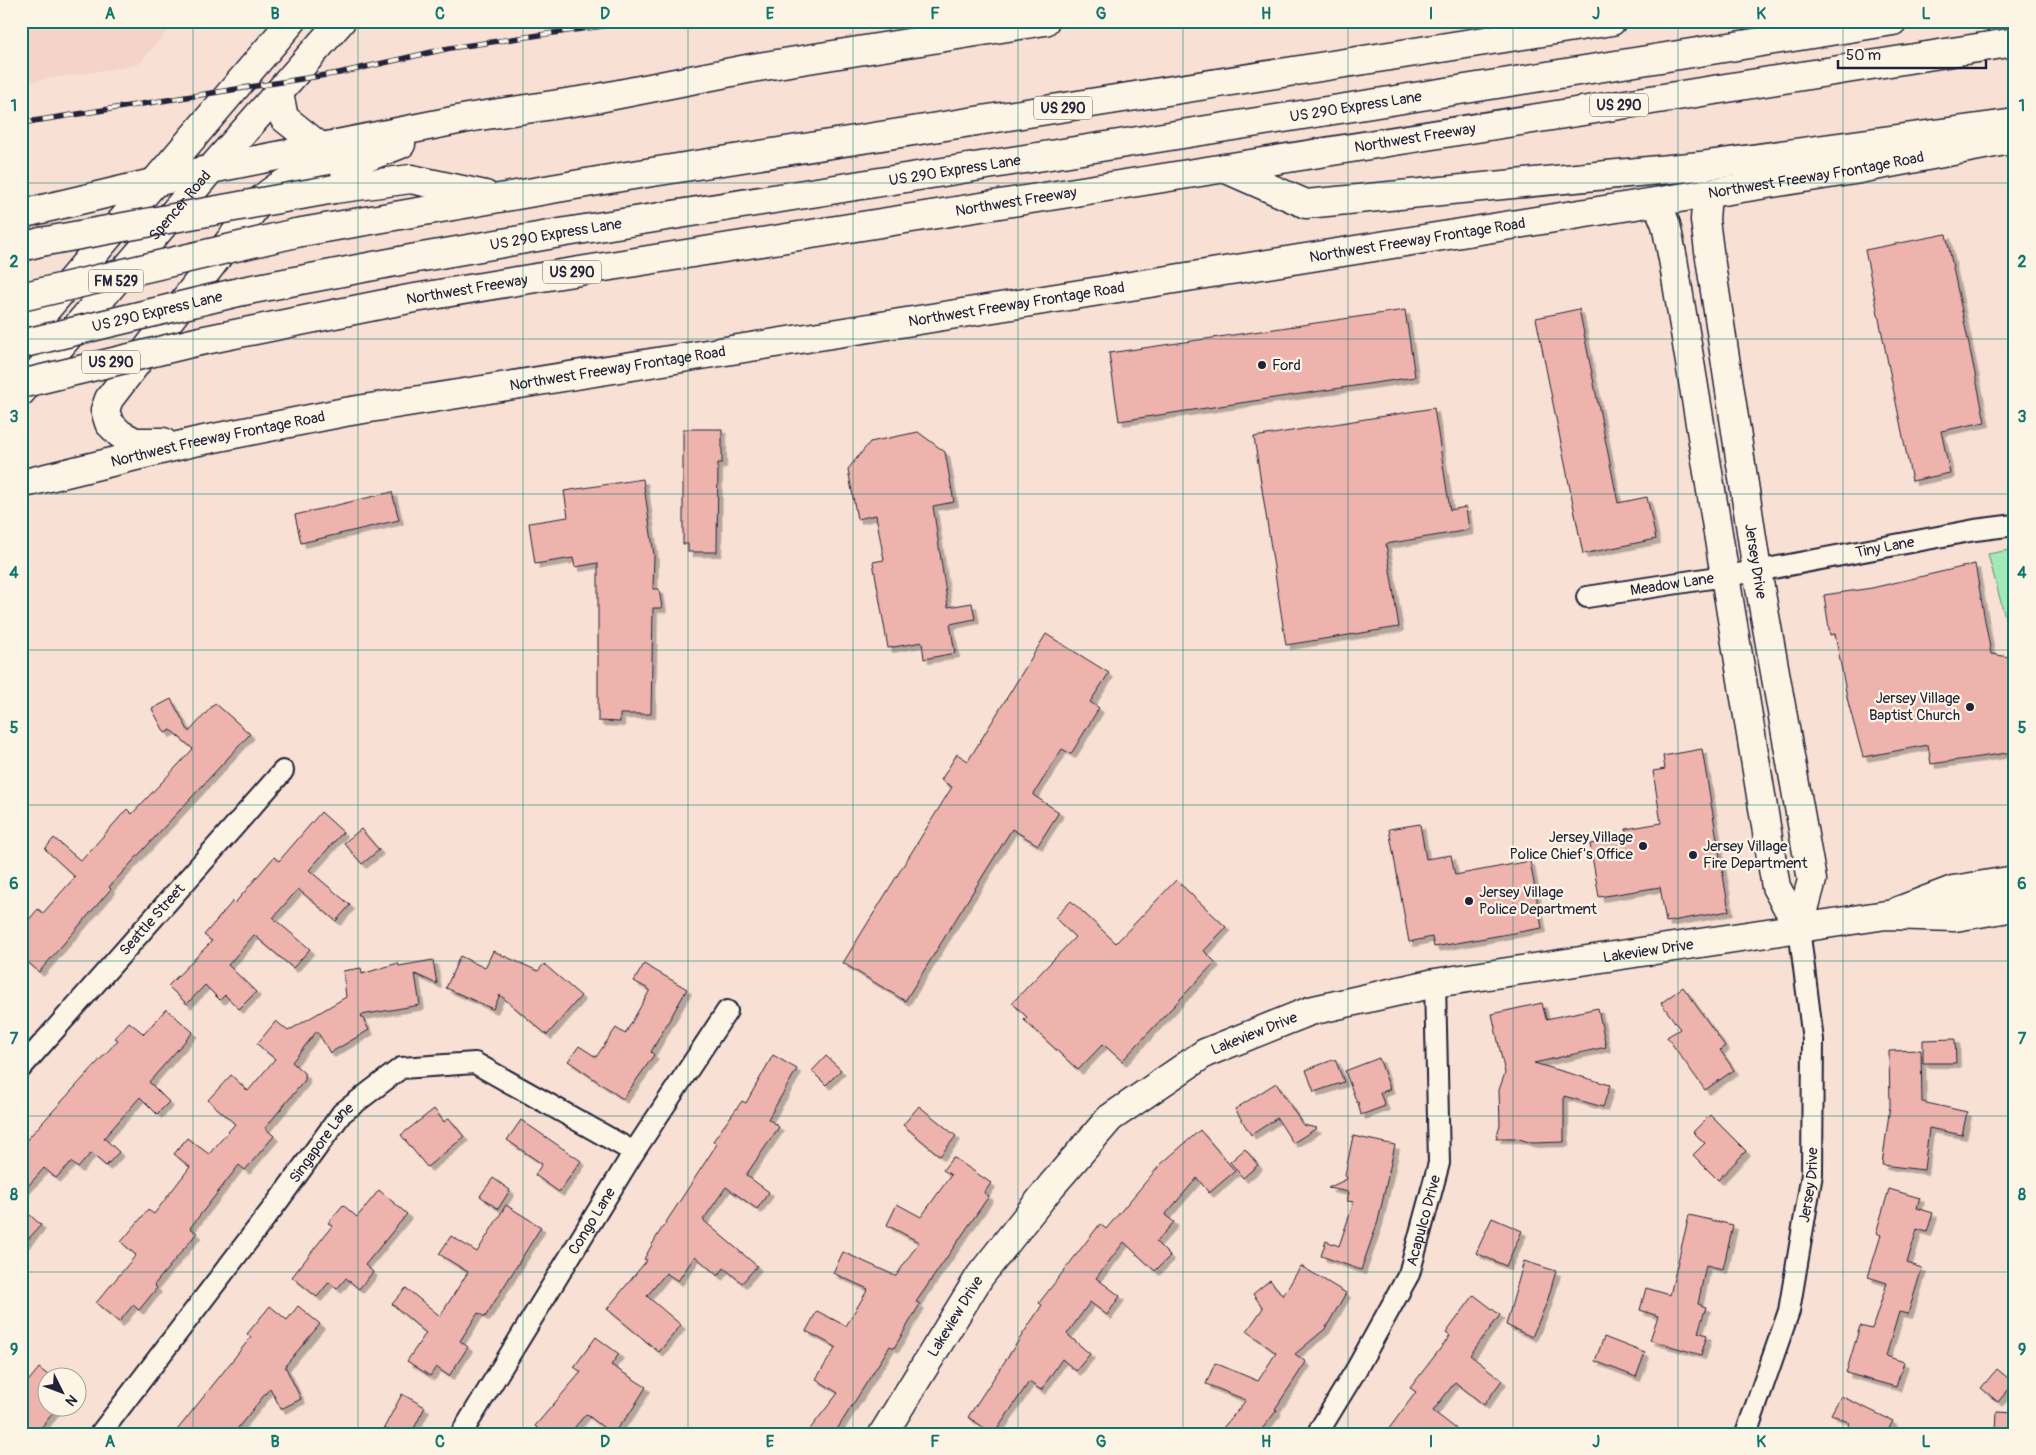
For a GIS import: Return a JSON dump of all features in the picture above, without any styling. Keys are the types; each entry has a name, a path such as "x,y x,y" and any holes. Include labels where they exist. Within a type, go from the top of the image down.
{"main road":[{"name":"FM 529","path":"21,339 292,21"},
{"name":"Spencer Road","path":"21,392 211,169 342,21"},
{"path":"21,214 211,169 472,117 599,98 752,68 1045,21"},
{"name":"US 290 Express Lane","path":"21,344 243,291 405,260 576,231 1893,21"},
{"name":"US 290","path":"21,297 296,233 498,198 1598,23"},
{"name":"Northwest Freeway","path":"21,384 200,341 409,299 2015,42"},
{"path":"279,93 284,118 319,146"},
{"path":"194,442 135,442 120,434 109,423 105,410 109,399 261,200 276,187 293,178 346,164 472,117"},
{"path":"1224,168 1306,204 1700,166 2015,123"},
{"name":"Northwest Freeway Frontage Road","path":"21,484 194,442 345,412 1708,194 1854,170 2015,139"},
{"path":"31,244 334,189 411,179 498,198"},
{"name":"Jersey Drive","path":"1708,194 1705,220 1708,244 1757,571 1812,880 1799,928"},
{"name":"Jersey Drive","path":"1657,202 1666,225 1673,259 1776,887 1799,928"},
{"path":"1886,916 1953,890 2015,880"},
{"path":"1886,916 1955,917 2015,908"},
{"name":"Lakeview Drive","path":"883,1434 980,1276 1052,1185 1110,1118 1205,1053 1310,1011 1435,983 1886,916"}],"street":[{"name":"Tiny Lane","path":"1757,571 2015,524"},
{"name":"Meadow Lane","path":"1587,597 1757,571"},
{"name":"Seattle Street","path":"21,1068 283,771"},
{"name":"Jersey Drive","path":"1746,1434 1789,1311 1812,1174 1813,1040 1799,928"},
{"name":"Acapulco Drive","path":"1317,1434 1356,1370 1409,1274 1439,1163 1435,983"},
{"name":"Congo Lane","path":"460,1434 634,1152 727,1011"},
{"name":"Singapore Lane","path":"100,1434 279,1200 342,1113 401,1068 475,1063 634,1152"}],"shaded area":[{"path":"21,21 176,21 138,65 21,83"}],"green space":[{"path":"2015,549 2015,655 1988,554"}],"building":[{"path":"1946,234 1985,422 1941,431 1950,473 1912,481 1865,250"},
{"path":"1579,309 1618,503 1647,497 1656,539 1583,554 1536,318"},
{"name":"Ford","path":"1405,310 1415,377 1119,421 1109,353"},
{"path":"1434,408 1450,510 1466,507 1469,530 1386,544 1399,627 1286,645 1254,437"},
{"path":"683,429 722,429 722,463 718,463 717,552 688,552 688,544 683,544"},
{"path":"918,432 945,452 954,502 933,506 948,607 972,603 975,619 950,624 955,653 924,659 922,642 888,648 873,562 884,560 876,515 857,519 848,469 870,442"},
{"path":"643,479 654,555 653,589 659,589 662,608 653,608 651,714 620,714 620,722 598,721 598,563 575,567 573,558 535,564 529,523 568,517 564,491"},
{"path":"392,492 399,520 301,543 295,515"},
{"path":"1975,564 1991,654 2015,658 2014,752 1931,764 1928,745 1863,757 1848,702 1835,634 1830,635 1824,595 1872,588"},
{"path":"1046,634 1109,673 1090,702 1099,708 1071,754 1062,749 1033,795 1059,812 1038,845 1012,829 905,1001 843,963 952,787 941,780 957,754 968,761"},
{"path":"171,699 189,732 215,703 250,734 109,887 111,889 39,972 21,956 21,929 38,909 43,913 75,877 45,849 54,838 81,861 127,809 132,814 193,749 171,730 165,733 152,709"},
{"path":"1702,749 1729,911 1666,922 1660,887 1599,897 1590,844 1628,838 1626,829 1661,823 1653,771 1665,769 1663,756"},
{"path":"321,812 343,832 309,870 350,905 336,921 298,889 273,918 310,949 293,968 254,935 228,965 256,992 239,1009 225,995 220,1000 205,985 187,1004 168,986 212,941 204,935 233,901 235,903 274,857 279,861"},
{"name":"Jersey Village Police Department","path":"1420,824 1426,859 1451,855 1455,875 1530,861 1542,928 1434,947 1432,937 1409,942 1389,829"},
{"path":"361,829 379,850 362,864 344,843"},
{"path":"1176,880 1226,927 1204,951 1215,962 1122,1061 1103,1044 1078,1070 1024,1020 1027,1017 1012,1003 1075,937 1055,918 1071,901 1116,943"},
{"path":"493,951 538,971 544,964 581,996 547,1035 500,995 493,1009 446,988 460,956 485,968"},
{"path":"433,960 437,984 415,974 420,1005 361,1015 369,1030 330,1053 317,1031 292,1062 305,1074 305,1080 265,1128 274,1136 245,1170 239,1165 190,1228 197,1233 154,1285 157,1288 139,1310 133,1305 119,1322 96,1303 136,1255 121,1242 148,1210 154,1214 190,1167 174,1154 187,1138 209,1154 235,1124 208,1100 231,1075 248,1091 275,1059 257,1044 276,1021 288,1031 346,997 343,971 361,968 362,974 398,963 399,966"},
{"path":"644,964 687,989 651,1052 654,1055 623,1099 568,1061 579,1046 596,1057 616,1028 625,1034 650,990 634,981"},
{"path":"1683,987 1725,1046 1720,1050 1734,1070 1705,1090 1667,1037 1680,1029 1661,1003"},
{"path":"1542,1003 1546,1019 1598,1008 1606,1047 1534,1063 1610,1085 1603,1107 1564,1096 1564,1142 1532,1143 1516,1138 1496,1138 1500,1125 1499,1090 1505,1073 1492,1014"},
{"path":"166,1009 193,1032 149,1082 169,1102 157,1114 140,1097 104,1138 119,1152 106,1166 91,1153 78,1168 71,1162 56,1178 44,1168 21,1194 21,1146 118,1040 115,1038 129,1022 144,1034"},
{"path":"1955,1039 1956,1063 1923,1063 1923,1040"},
{"path":"1921,1050 1922,1102 1967,1112 1962,1135 1929,1128 1924,1170 1882,1165 1890,1106 1889,1051"},
{"path":"773,1055 797,1069 768,1119 779,1127 746,1175 769,1192 757,1209 726,1187 703,1220 757,1266 742,1283 724,1268 718,1276 695,1256 678,1281 666,1273 647,1296 681,1325 659,1352 607,1309 647,1260 644,1259 657,1236 717,1144 713,1141 742,1101 746,1103"},
{"path":"826,1056 841,1070 826,1085 812,1071"},
{"path":"1379,1058 1390,1089 1380,1093 1385,1106 1361,1115 1358,1102 1345,1071"},
{"path":"1335,1059 1344,1082 1314,1092 1306,1070"},
{"path":"1276,1083 1303,1125 1317,1128 1293,1143 1277,1118 1251,1135 1235,1109"},
{"path":"919,1106 956,1136 940,1156 903,1125"},
{"path":"434,1109 444,1122 449,1118 464,1137 427,1167 401,1135"},
{"path":"1710,1115 1746,1151 1718,1180 1693,1155 1705,1143 1693,1132"},
{"path":"521,1120 581,1161 559,1192 535,1175 542,1164 507,1140"},
{"path":"1200,1130 1235,1171 1209,1193 1197,1178 1165,1215 1174,1222 1156,1242 1170,1256 1155,1271 1124,1242 1096,1278 1120,1296 1107,1315 1090,1302 1067,1334 1090,1354 1076,1371 1062,1359 1041,1390 1029,1382 994,1434 968,1417 1042,1305 1039,1303 1100,1224 1106,1229 1160,1165"},
{"path":"1353,1136 1395,1145 1378,1221 1361,1270 1321,1256 1326,1241 1339,1246 1354,1202 1347,1201 1349,1192 1328,1188 1347,1179 1345,1175"},
{"path":"1245,1149 1258,1165 1243,1178 1230,1162"},
{"path":"953,1157 991,1183 984,1193 989,1196 916,1302 920,1304 894,1348 890,1346 834,1434 806,1434 838,1393 816,1379 836,1347 806,1331 817,1311 846,1326 868,1289 833,1273 843,1252 896,1276 919,1242 887,1225 897,1204 921,1217 951,1175 943,1170"},
{"path":"493,1178 510,1190 498,1209 480,1196"},
{"path":"1889,1189 1920,1198 1917,1208 1933,1213 1927,1232 1917,1229 1907,1263 1922,1268 1908,1314 1899,1312 1886,1356 1904,1362 1896,1387 1846,1373 1860,1326 1872,1329 1887,1283 1868,1277 1881,1235 1876,1233"},
{"path":"379,1190 407,1214 365,1265 373,1272 359,1289 346,1278 337,1289 329,1282 317,1297 292,1277 332,1226 328,1223 343,1205 357,1217"},
{"path":"506,1205 541,1227 485,1317 478,1313 460,1341 468,1347 449,1376 436,1367 430,1376 407,1361 426,1333 392,1304 406,1288 440,1316 468,1272 439,1254 451,1236 477,1252"},
{"path":"21,1207 41,1225 21,1247"},
{"path":"1689,1215 1733,1225 1723,1269 1706,1265 1698,1304 1706,1307 1698,1332 1707,1335 1701,1355 1650,1340 1658,1316 1640,1310 1646,1288 1670,1295"},
{"path":"1492,1218 1522,1231 1506,1266 1476,1253"},
{"path":"1524,1261 1556,1271 1547,1302 1532,1337 1506,1325"},
{"path":"1301,1266 1346,1293 1325,1329 1295,1354 1306,1362 1275,1409 1277,1410 1258,1434 1218,1434 1246,1400 1206,1384 1215,1363 1258,1381 1276,1353 1247,1331 1263,1308 1253,1294 1270,1280 1283,1296"},
{"path":"1474,1295 1500,1315 1470,1355 1502,1380 1484,1405 1455,1382 1433,1411 1463,1434 1385,1434 1416,1392 1410,1388 1450,1336 1446,1333"},
{"path":"270,1306 287,1320 298,1306 320,1324 285,1366 301,1399 281,1409 270,1388 233,1434 174,1434 251,1337 247,1334"},
{"path":"596,1337 619,1354 611,1365 646,1387 630,1413 612,1434 586,1414 569,1434 544,1434 535,1426 581,1372 574,1367"},
{"path":"1604,1337 1645,1353 1636,1377 1595,1361"},
{"path":"38,1369 38,1418 49,1418 36,1434 21,1423 21,1390"},
{"path":"1997,1369 2014,1383 1998,1402 1981,1388"},
{"path":"402,1394 425,1407 411,1434 394,1434 384,1428"},
{"path":"1841,1396 1893,1421 1886,1434 1844,1434 1850,1423 1831,1414"},
{"path":"1997,1412 2015,1413 2015,1434 1996,1433"}],"railway":[{"path":"21,123 339,73 450,48 636,21"}],"place":[{"name":"Ford","path":"1262,365"},
{"name":"Jersey Village Baptist Church","path":"1970,707"},
{"name":"Jersey Village Police Chief's Office","path":"1643,846"},
{"name":"Jersey Village Fire Department","path":"1693,855"},
{"name":"Jersey Village Police Department","path":"1469,901"}]}
